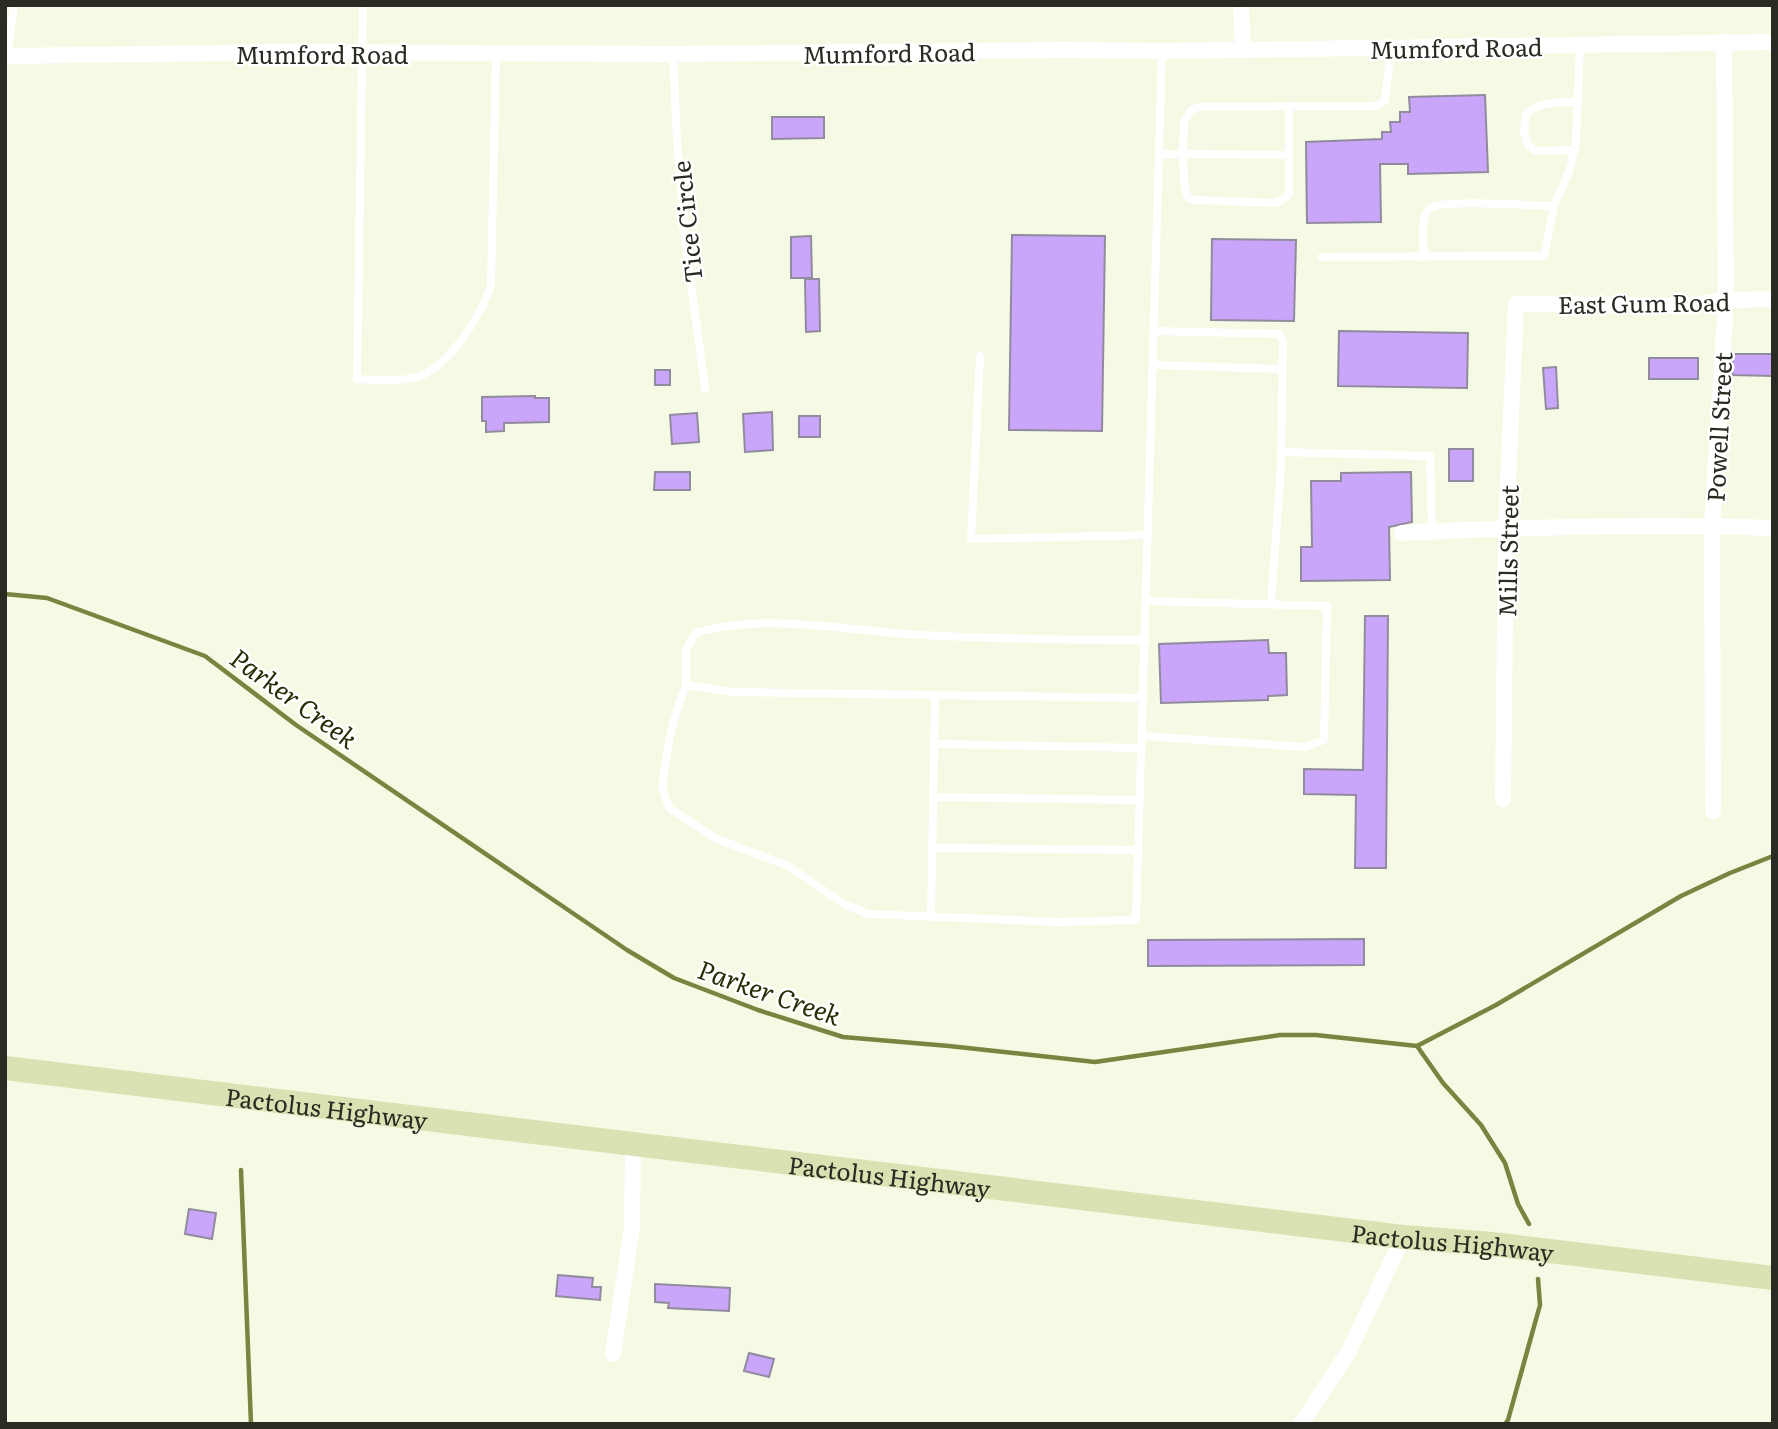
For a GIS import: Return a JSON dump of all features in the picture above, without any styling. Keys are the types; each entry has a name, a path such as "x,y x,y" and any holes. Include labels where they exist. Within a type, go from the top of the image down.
{"main road":[{"name":"Pactolus Highway","path":"5,1068 1404,1237 1492,1244 1773,1278"}],"street":[{"path":"1241,5 1242,50"},
{"name":"Powell Street","path":"1713,811 1712,525 1726,300 1724,42"},
{"name":"Mumford Road","path":"6,56 248,52 673,54 1162,51 1773,42"},
{"name":"East Gum Road","path":"1516,304 1684,306 1726,300 1773,299"},
{"name":"Mills Street","path":"1503,799 1506,528 1516,304"},
{"path":"1402,533 1506,528 1712,525 1773,528"},
{"path":"613,1354 632,1227 633,1145"},
{"path":"1301,1424 1349,1351 1404,1237"}],"lane":[{"path":"6,56 14,5"},
{"path":"363,5 357,379 386,381 425,374 452,351 484,305 491,286 496,54"},
{"path":"1322,257 1544,256 1554,206 1570,169 1574,150 1580,45"},
{"path":"1289,106 1289,194 1277,203 1194,200 1187,197 1183,154 1184,122 1191,110 1224,106 1289,106 1375,106 1385,101 1391,48"},
{"path":"1146,640 908,634 762,622 715,627 695,633 686,650 687,685 677,710 662,788 669,808 715,838 788,866 844,904 868,914 1058,922 1136,920 1146,640 1162,51"},
{"name":"Tice Circle","path":"673,54 685,237 705,389"},
{"path":"1574,150 1535,151 1528,145 1524,121 1526,114 1538,106 1578,102"},
{"path":"1159,155 1289,155"},
{"path":"1424,257 1423,221 1427,211 1434,205 1469,203 1554,206"},
{"path":"1155,331 1279,334 1283,341 1281,452 1271,604"},
{"path":"980,356 971,539 1149,535"},
{"path":"1154,365 1282,369"},
{"path":"1281,452 1430,456 1432,532"},
{"path":"1142,736 1306,747 1325,740 1327,606 1147,601"},
{"path":"687,685 732,692 1143,698"},
{"path":"932,917 935,696"},
{"path":"934,744 1142,748"},
{"path":"933,797 1140,800"},
{"path":"933,848 1139,850"}],"building":[{"path":"1485,95 1488,172 1408,174 1408,164 1380,164 1381,222 1307,223 1306,142 1382,139 1382,132 1391,132 1390,122 1400,122 1400,112 1410,112 1409,97"},
{"path":"772,117 824,117 824,138 772,139"},
{"path":"1012,235 1105,236 1102,431 1009,430"},
{"path":"811,236 812,278 791,278 791,237"},
{"path":"1212,239 1296,240 1294,321 1211,320"},
{"path":"805,279 819,279 820,331 806,332"},
{"path":"1339,331 1468,333 1467,388 1338,386"},
{"path":"1733,354 1773,354 1773,376 1732,375"},
{"path":"1649,358 1698,358 1698,379 1649,379"},
{"path":"1556,367 1558,408 1546,409 1543,368"},
{"path":"655,370 670,370 670,385 655,385"},
{"path":"482,397 549,398 549,422 504,423 504,431 486,432 486,421 482,421"},
{"path":"772,412 773,450 745,452 743,414"},
{"path":"697,413 699,442 672,444 670,415"},
{"path":"799,416 820,416 820,437 799,437"},
{"path":"1449,449 1473,449 1473,481 1449,481"},
{"path":"655,472 690,472 690,490 654,490"},
{"path":"1411,472 1412,522 1389,527 1390,580 1301,581 1301,547 1312,547 1311,481 1341,481 1341,473"},
{"path":"1365,616 1388,616 1386,868 1355,868 1356,795 1304,794 1304,769 1363,770"},
{"path":"1268,640 1269,653 1286,653 1287,695 1268,696 1268,700 1161,703 1159,644"},
{"path":"1364,939 1364,965 1148,966 1148,940"},
{"path":"189,1209 216,1213 212,1239 185,1234"},
{"path":"558,1275 593,1278 592,1287 601,1287 600,1300 556,1296"},
{"path":"655,1284 730,1288 729,1311 668,1308 669,1303 655,1302"},
{"path":"749,1353 774,1359 769,1377 744,1371"}],"waterway":[{"name":"Parker Creek","path":"5,594 47,598 205,656 296,725 627,950 674,978 758,1010 843,1037 1095,1062 1280,1035 1316,1035 1417,1046 1443,1083 1481,1125 1505,1163 1518,1204 1529,1224"},
{"path":"1417,1046 1496,1005 1681,896 1773,856"},
{"path":"241,1170 251,1424"},
{"name":"Parker Creek","path":"1505,1424 1540,1305 1538,1279"}]}
